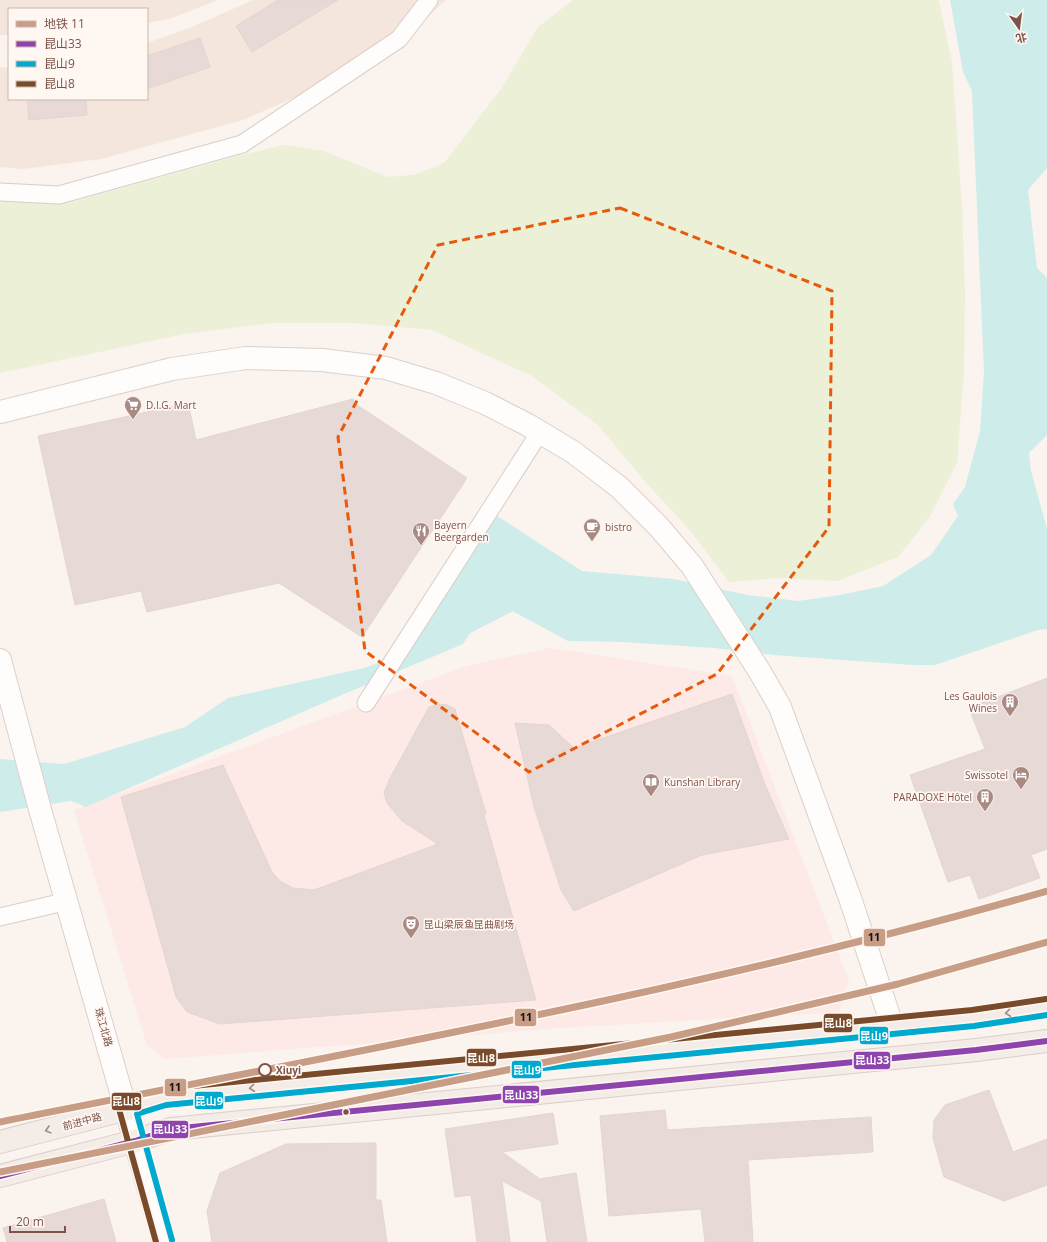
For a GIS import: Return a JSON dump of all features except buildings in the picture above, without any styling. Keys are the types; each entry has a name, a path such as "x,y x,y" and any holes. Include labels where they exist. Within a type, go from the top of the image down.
{"main road":[{"name":"前进中路","path":"0,1142 127,1109 164,1097 973,1018 1047,1007"},
{"path":"0,1176 135,1141 171,1129 976,1050 1047,1041"}],"street":[{"path":"0,192 59,195 242,144 399,39 429,0"},
{"path":"0,412 172,369 246,358 322,360 386,368 436,383 485,403 540,432 573,452 619,487 660,528 692,566 780,706 850,898 892,1025"},
{"path":"366,703 540,432"},
{"name":"珠江北路","path":"0,660 41,813 68,901 164,1242"},
{"path":"0,917 68,901"}],"highlighted area":[{"path":"620,208 832,291 829,527 717,674 529,772 365,651 338,437 438,245"}],"shaded area":[{"path":"0,0 218,0 169,19 148,23 148,8 8,8 8,35 0,35"},
{"path":"253,0 446,0 413,31 356,70 243,120 101,159 23,169 0,167 0,67 8,68 8,100 148,100 148,43 192,27"},
{"path":"550,648 732,676 849,981 839,1012 560,1028 165,1059 147,1045 74,810 467,666"}],"green space":[{"path":"573,0 939,1 952,62 962,206 965,296 964,370 957,463 929,518 898,557 837,581 778,578 729,582 688,528 649,486 597,424 532,376 432,330 354,323 271,323 184,334 0,373 0,200 67,203 245,154 284,145 324,151 387,177 414,175 444,163 501,89 538,27"}],"water":[{"path":"950,0 1047,0 1047,168 1028,190 1037,268 1047,278 1047,435 1029,453 1031,471 1047,529 1047,629 1038,630 935,665 913,665 774,655 714,648 623,642 568,641 492,600 463,644 337,697 86,807 71,801 0,812 0,759 64,764 185,727 228,698 364,668 401,655 494,514 582,571 674,579 747,595 798,601 840,595 883,586 931,555 958,516 953,504 965,487 980,431 984,373 972,91 963,72"}],"waterway":[{"path":"457,629 526,594"}],"metro line":[{"name":"11","path":"0,1122 395,1044 657,989 788,959 1047,891"},
{"name":"11","path":"0,1172 671,1037 898,984 1047,942"}],"transit line":[{"name":"昆山8","path":"156,1242 119,1109 124,1102 162,1089 972,1010 1046,999"},
{"name":"昆山9","path":"172,1240 137,1114 166,1105 974,1026 1047,1015"},
{"name":"昆山33","path":"0,1176 135,1141 171,1129 976,1050 1047,1041"}],"place":[{"name":"D.I.G. Mart","path":"133,420"},
{"name":"bistro","path":"592,542"},
{"name":"Bayern Beergarden","path":"421,546"},
{"name":"Les Gaulois Wines","path":"1010,717"},
{"name":"Swissotel","path":"1021,790"},
{"name":"Kunshan Library","path":"651,797"},
{"name":"PARADOXE Hôtel","path":"985,812"},
{"name":"昆山梁辰鱼昆曲剧场","path":"411,939"},
{"name":"Xiuyi","path":"265,1070"}]}
